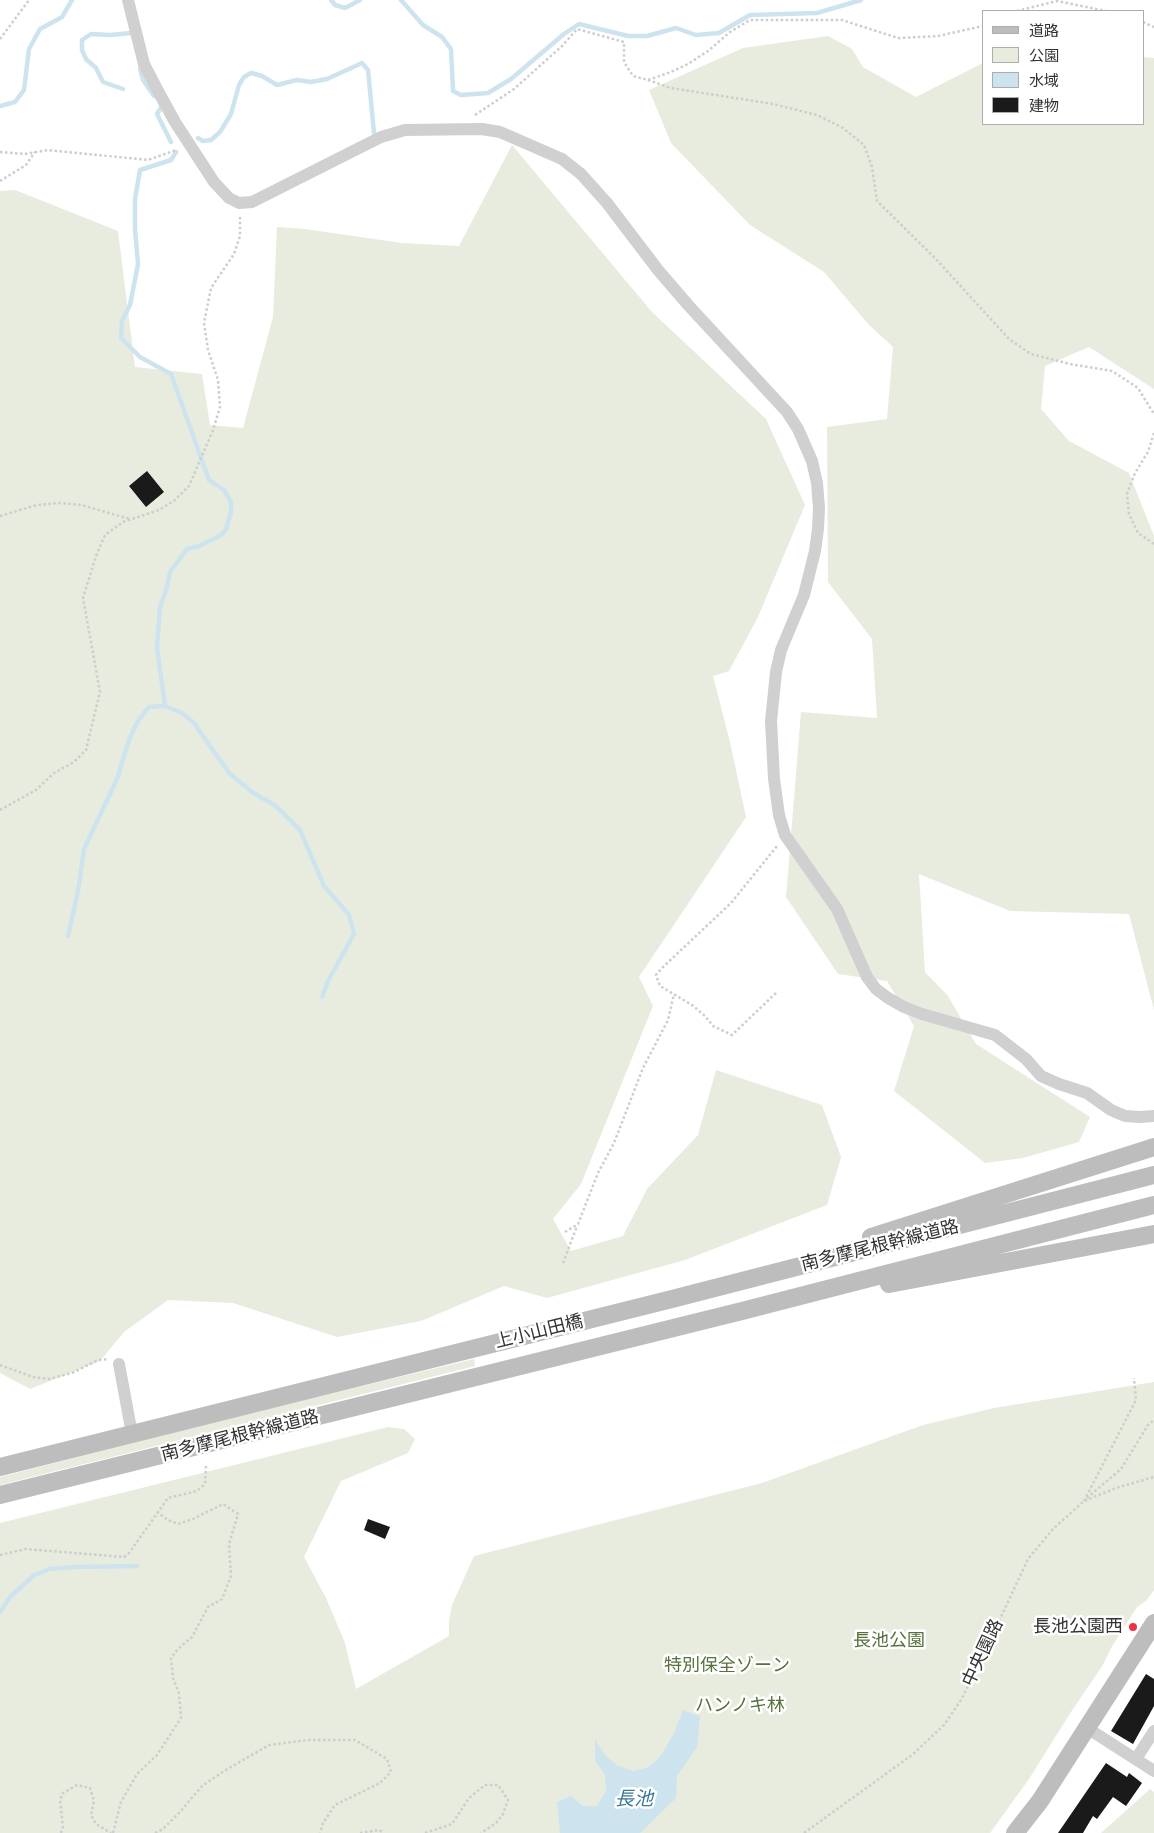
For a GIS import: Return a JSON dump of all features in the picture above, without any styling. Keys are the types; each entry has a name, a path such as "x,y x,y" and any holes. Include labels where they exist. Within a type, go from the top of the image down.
{"main road":[{"path":"672,1299 1154,1147"},
{"name":"南多摩尾根幹線道路","path":"605,1315 1154,1175"},
{"name":"南多摩尾根幹線道路","path":"611,1343 1154,1205"},
{"path":"742,1311 1154,1234"},
{"name":"上小山田橋","path":"472,1349 605,1315"},
{"name":"上小山田橋","path":"479,1376 611,1343"},
{"name":"南多摩尾根幹線道路","path":"0,1467 472,1349"},
{"name":"南多摩尾根幹線道路","path":"0,1495 479,1376"},
{"path":"1015,1833 1040,1801 1154,1623"}],"street":[{"path":"128,0 144,64 175,122 214,182 229,198 239,203 252,202 381,137 405,130 482,129 500,132 562,159 581,174 606,202 670,284 787,412 804,441 812,461 817,483 818,529 804,595 781,650 776,672 771,721 774,780 779,815 785,835 837,909 867,977 876,989 888,998 922,1014 995,1035 1026,1059 1041,1076 1087,1093 1110,1110 1125,1116 1154,1116"},
{"path":"116,1361 132,1434"},
{"path":"1087,1728 1154,1771"},
{"path":"1136,1759 1154,1731"}],"path":[{"path":"0,39 29,0"},
{"path":"1022,10 1057,1 1101,10"},
{"path":"648,80 688,64 730,32 750,20 842,20 898,38 938,36 982,26"},
{"path":"455,129 514,89 562,46 577,29 624,42 624,62 633,76 671,88 773,104 817,115 843,128 864,145 872,167 877,201 934,258 1009,339 1031,354 1070,364 1112,371 1138,388 1154,414"},
{"path":"0,152 25,154 48,150 148,160 178,150 188,144"},
{"path":"0,181 26,165 35,152"},
{"path":"0,810 36,790 54,772 74,762 86,750 100,692 83,598 96,556 106,535 123,522 159,510 175,500 189,486 213,430 220,407 218,380 208,350 204,323 211,288 234,254 240,236 239,203"},
{"path":"1154,432 1148,452 1127,494 1129,514 1138,533 1154,544"},
{"path":"0,516 37,505 60,503 82,505 132,519"},
{"path":"776,993 732,1035 713,1026 692,1004 660,986 656,975 732,903 785,835"},
{"path":"564,1263 598,1173 614,1143 643,1068 668,1020 674,994"},
{"path":"565,1232 578,1224"},
{"path":"0,1365 33,1377 49,1379 72,1373 98,1360 116,1361"},
{"path":"1084,1501 1136,1400 1134,1378"},
{"path":"1084,1501 1121,1470 1148,1425 1154,1420"},
{"path":"0,1555 26,1549 124,1557 130,1553 168,1498 197,1491 205,1484 206,1466"},
{"name":"中央園路","path":"804,1833 912,1755 944,1725 961,1700 1028,1560 1054,1529 1084,1501 1116,1488 1154,1477"},
{"path":"61,1833 60,1800 63,1793 78,1784 90,1788 94,1801 91,1815 96,1824 112,1833 121,1802 138,1774 157,1755 181,1718 179,1694 173,1678 171,1658 192,1637 208,1607 222,1599 231,1576 229,1544 238,1514 222,1504 193,1519 178,1524 158,1513"},
{"path":"155,1833 180,1812 202,1786 268,1746 308,1740 355,1740 387,1759 391,1772 380,1783 335,1805 322,1824 320,1833"},
{"path":"425,1833 452,1824 468,1798 485,1785 498,1786 508,1800 506,1807 496,1823 481,1833"},
{"path":"360,1833 379,1830 384,1833"}],"green space":[{"path":"828,36 852,49 863,67 916,97 982,64 982,125 1144,125 1144,57 1154,58 1154,389 1089,347 1045,366 1041,409 1069,441 1129,473 1154,536 1154,1010 1129,914 1010,911 919,874 925,972 948,996 976,1044 1090,1117 1079,1142 1023,1158 985,1163 894,1091 914,1026 887,981 838,974 786,897 801,712 877,718 872,639 828,582 827,427 887,419 893,347 869,325 824,272 750,225 671,143 649,90 743,48"},
{"path":"512,145 652,312 766,419 805,505 758,617 729,671 713,676 730,742 746,817 639,977 653,1006 581,1184 553,1219 571,1251 623,1236 647,1189 698,1135 716,1070 822,1105 841,1157 827,1205 685,1260 547,1298 504,1286 421,1321 337,1337 233,1303 168,1300 124,1332 100,1361 30,1389 0,1373 0,191 15,190 118,231 135,367 202,374 210,425 243,428 273,317 277,227 305,229 402,243 459,246"},
{"path":"474,1359 475,1366 0,1485 0,1477 234,1417"},
{"name":"長池公園","path":"1154,1382 1154,1590 1146,1601 1137,1607 1111,1648 1103,1665 1029,1779 990,1833 0,1833 0,1523 388,1427 404,1429 415,1439 408,1453 341,1481 304,1557 326,1598 345,1643 356,1689 449,1636 449,1620 452,1605 474,1556 762,1483 923,1425 994,1408"},
{"path":"1150,1789 1154,1792 1154,1833 1101,1833"}],"water":[{"name":"長池","path":"683,1710 700,1716 697,1747 677,1776 676,1798 640,1833 560,1833 557,1802 571,1796 583,1806 597,1806 606,1791 605,1775 595,1760 595,1739 604,1754 618,1766 634,1771 649,1767 662,1754 674,1733"}],"building":[{"path":"147,471 164,492 146,507 129,486"},
{"path":"368,1519 390,1527 385,1539 364,1530"},
{"path":"1146,1674 1154,1679 1154,1706 1133,1744 1111,1731"},
{"path":"1106,1763 1127,1777 1129,1773 1142,1783 1126,1806 1113,1797 1097,1819 1093,1816 1083,1833 1058,1833"}],"waterway":[{"path":"0,106 15,102 24,90 29,49 40,29 62,17 72,0"},
{"path":"331,0 335,5 345,8 360,0"},
{"path":"401,0 423,25 442,37 451,49 453,91 461,95 488,93 511,79 564,34 579,24 628,36 647,36 676,28 696,35 719,33 750,15 817,13 861,0"},
{"path":"123,89 103,82 96,68 86,59 82,50 82,40 91,34 131,33"},
{"path":"198,138 203,141 211,140 220,132 231,114 239,85 244,77 251,73 262,76 277,85 297,80 311,82 327,79 362,63 368,70 374,133"},
{"path":"140,69 143,80 154,96"},
{"path":"161,104 162,106 157,114 171,142"},
{"path":"165,706 157,647 160,607 170,572 187,549 199,546 221,535 226,529 231,512 231,502 224,490 209,480 171,374 140,357 121,338 122,321 130,305 138,264 135,199 140,170 171,160 176,152"},
{"path":"68,936 78,891 84,849 117,779 129,740 138,721 149,707 165,706 182,713 194,723 229,773 252,792 276,806 300,830 324,886 349,915 354,934 328,981 322,997"},
{"path":"0,1612 10,1597 33,1576 49,1569 137,1566"}],"place":[{"name":"長池公園西","path":"1133,1627"}],"park label":[{"name":"特別保全ゾーン","path":"727,1666"},
{"name":"ハンノキ林","path":"740,1706"}]}
